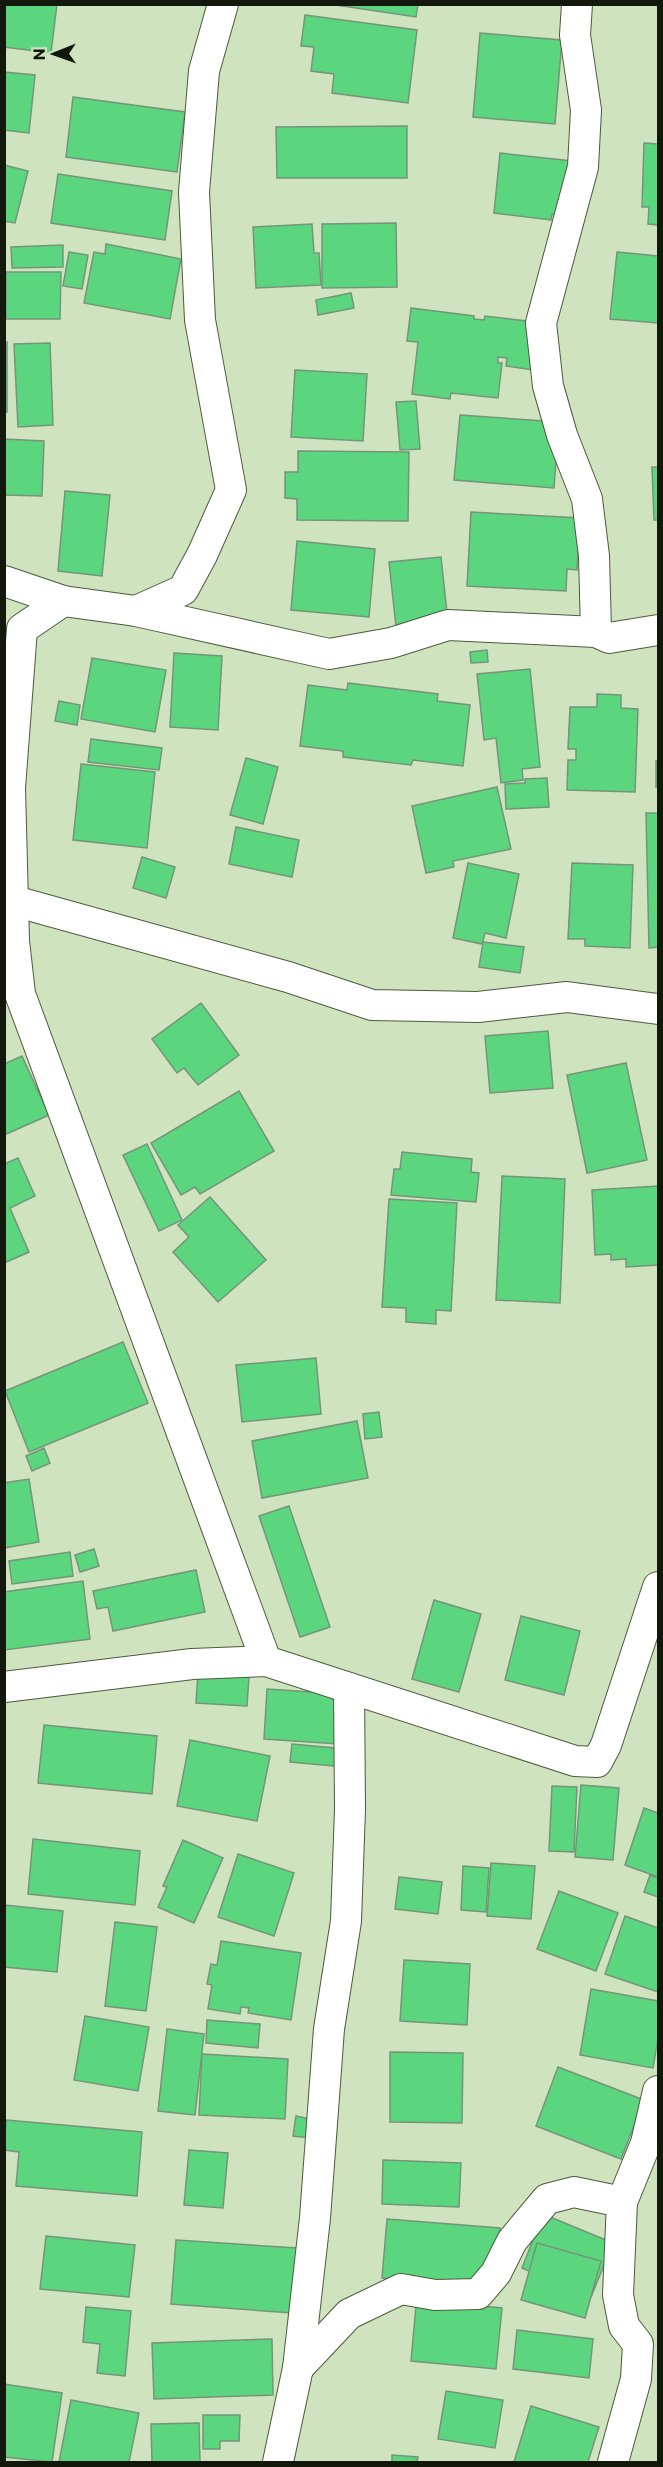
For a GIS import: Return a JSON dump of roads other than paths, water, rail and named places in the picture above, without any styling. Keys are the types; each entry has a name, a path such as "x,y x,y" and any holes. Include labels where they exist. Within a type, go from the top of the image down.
{"street":[{"path":"136,611 183,590 202,555 231,490 200,320 194,192 204,71 223,4"},
{"path":"577,4 575,35 586,110 583,166 541,323 548,386 562,435 587,500 594,556 596,632"},
{"path":"4,581 63,602 136,611 329,654 391,643 448,625 596,632 609,638 658,630"},
{"path":"63,602 22,629 10,788 14,941 20,994 266,1661"},
{"path":"14,902 288,977 372,1005 478,1007 567,997 658,1009"},
{"path":"4,1687 192,1664 266,1661 575,1761 597,1762 606,1745 658,1587"},
{"path":"278,2463 298,2368 315,2218 329,2029 346,1921 350,1809 349,1688"},
{"path":"613,2463 636,2379 638,2344 624,2326 618,2295 621,2202 646,2143 658,2091"},
{"path":"298,2368 349,2314 401,2289 435,2295 478,2294 496,2273 512,2241 547,2199 574,2192 621,2202"}]}
